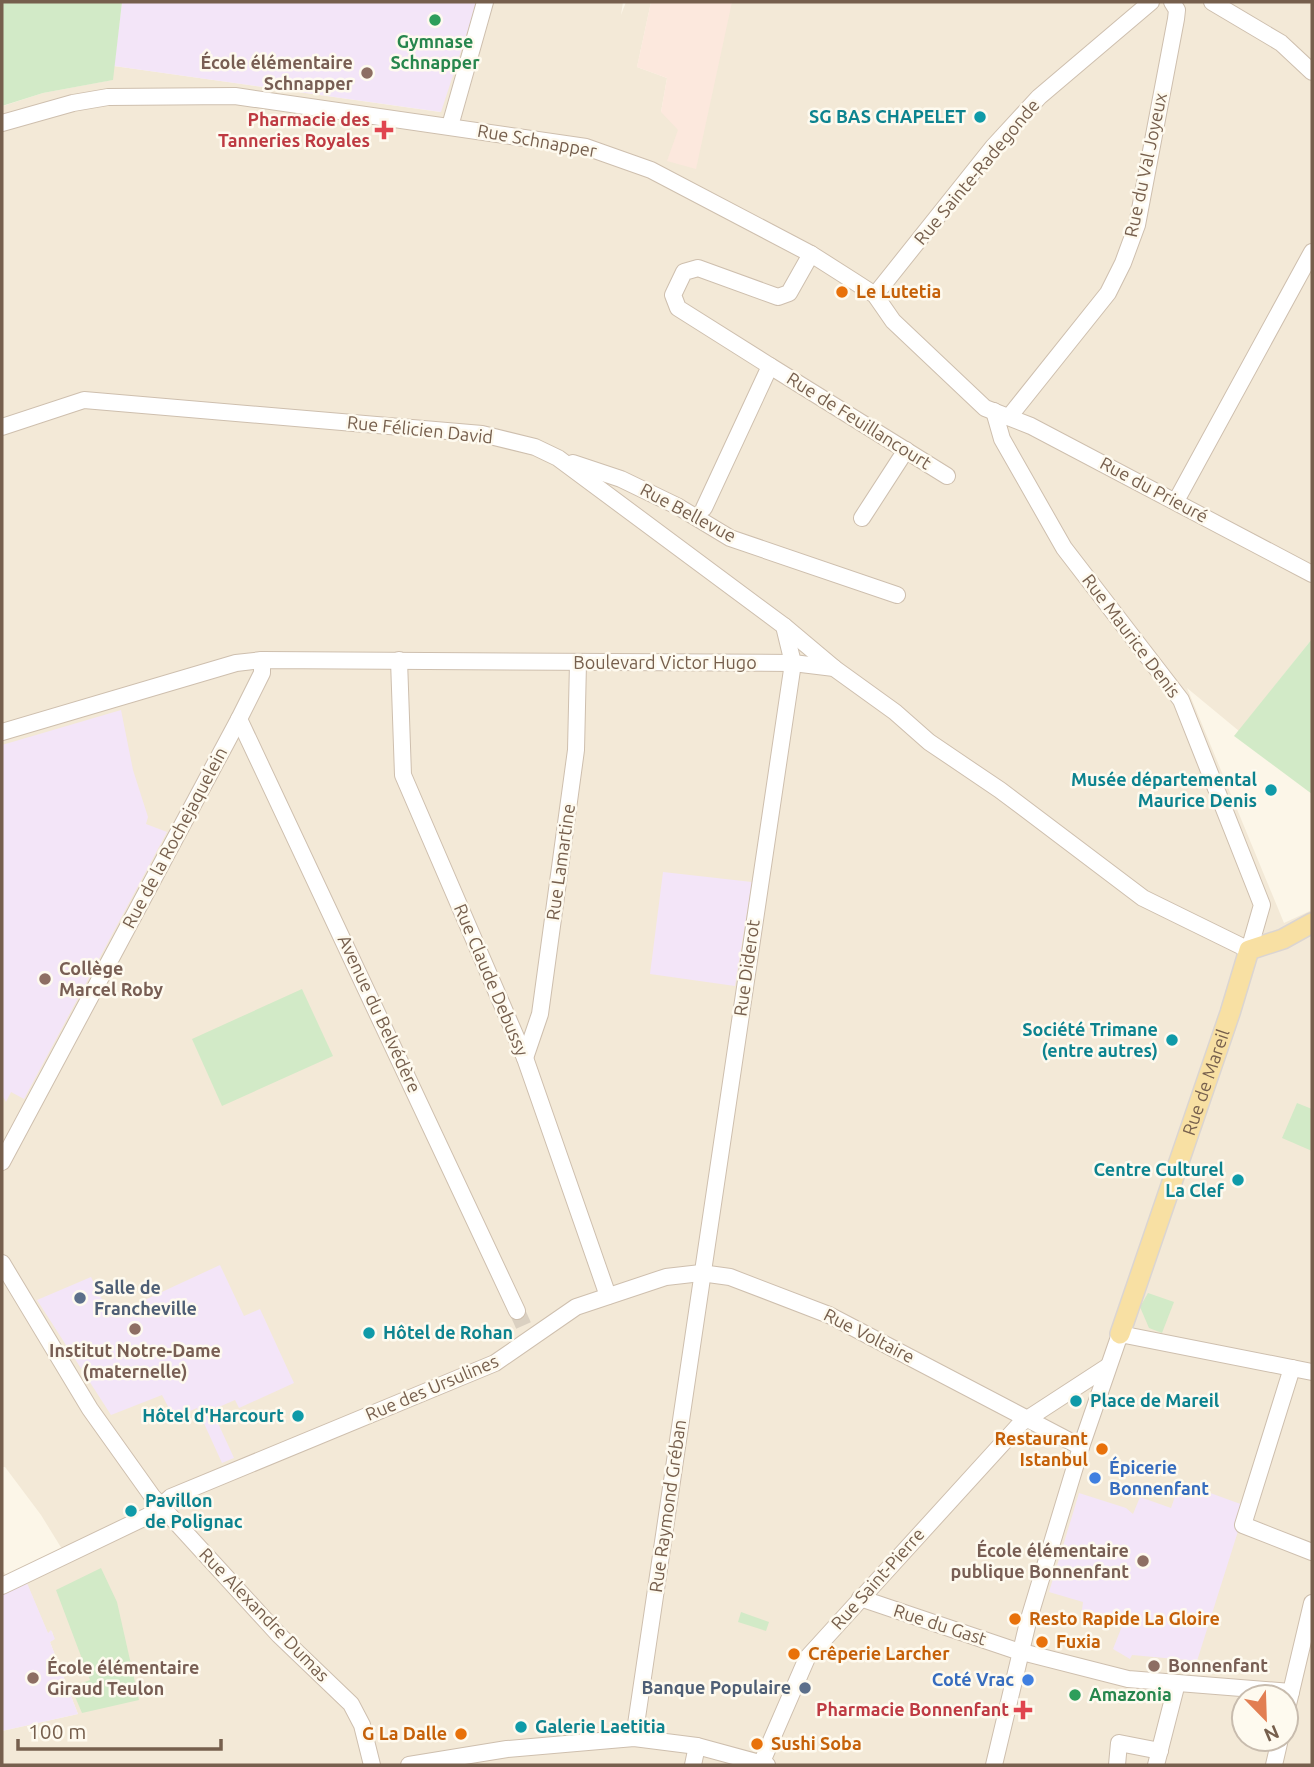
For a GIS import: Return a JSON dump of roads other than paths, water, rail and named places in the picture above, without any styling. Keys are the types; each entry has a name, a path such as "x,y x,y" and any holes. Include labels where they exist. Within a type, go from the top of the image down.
{"main road":[{"path":"1249,950 1283,939 1312,923"},
{"name":"Rue de Mareil","path":"1119,1334 1230,1013 1249,950"}],"street":[{"path":"450,126 485,2"},
{"name":"Rue Sainte-Radegonde","path":"875,295 993,148 1038,97 1151,2"},
{"name":"Rue du Val Joyeux","path":"1002,414 1108,293 1123,263 1137,225 1177,10 1172,2"},
{"path":"1212,2 1281,43 1312,72"},
{"name":"Rue Schnapper","path":"2,123 73,103 107,97 202,96 265,99 586,147 619,156 811,254 875,295 893,321 985,408 1002,414"},
{"path":"1176,501 1312,252"},
{"name":"Rue de Feuillancourt","path":"811,254 789,293 778,297 698,268 684,272 673,295 678,308 947,476"},
{"path":"704,508 770,366"},
{"name":"Rue Félicien David","path":"2,427 84,400 482,434 536,447 558,458 784,626 834,668"},
{"name":"Rue du Prieuré","path":"1002,414 1176,501 1312,574"},
{"name":"Rue Maurice Denis","path":"1002,414 1002,439 1064,548 1181,700 1262,905 1249,950"},
{"path":"862,518 906,450"},
{"name":"Rue Bellevue","path":"558,458 621,479 691,513 730,538 897,596"},
{"path":"784,626 793,663"},
{"name":"Boulevard Victor Hugo","path":"2,732 236,663 262,660 793,663 834,668 895,712 929,742 1000,790 1143,898 1249,950"},
{"name":"Rue de la Rochejaquelein","path":"2,1162 239,719 262,673 262,660"},
{"name":"Rue Claude Debussy","path":"399,660 403,775 525,1058 608,1296"},
{"name":"Rue Lamartine","path":"525,1058 540,1014 576,750 578,663"},
{"name":"Rue Diderot","path":"702,1273 793,663"},
{"name":"Avenue du Belvédère","path":"239,719 517,1311"},
{"name":"Rue Alexandre Dumas","path":"2,1263 90,1409 161,1506 279,1635 351,1704 362,1725 372,1765"},
{"name":"Rue des Ursulines","path":"2,1586 149,1516 171,1497 495,1363 528,1334 576,1307 666,1277 702,1273"},
{"name":"Rue Voltaire","path":"702,1273 730,1277 830,1315 1030,1419"},
{"name":"Rue Raymond Gréban","path":"634,1738 702,1273"},
{"path":"994,1765 1020,1650 1081,1447 1119,1334 1312,1372"},
{"path":"1081,1447 1030,1419 1107,1367"},
{"path":"1292,1368 1243,1525 1312,1552"},
{"name":"Rue Saint-Pierre","path":"764,1765 807,1658 1021,1423 1030,1419"},
{"name":"Rue du Gast","path":"860,1598 1020,1650 1128,1679 1230,1687"},
{"path":"1293,1683 1312,1603"},
{"path":"1117,1765 1119,1743 1158,1758 1177,1683"},
{"path":"409,1765 508,1749 634,1738 697,1746 764,1765"},
{"path":"693,1765 697,1746"}],"tunnel":[{"path":"517,1311 525,1329"}],"place":[{"name":"Gymnase Schnapper","path":"435,20"},
{"name":"École élémentaire Schnapper","path":"367,73"},
{"name":"SG BAS CHAPELET","path":"980,117"},
{"name":"Pharmacie des Tanneries Royales","path":"384,130"},
{"name":"Le Lutetia","path":"842,292"},
{"name":"Musée départemental Maurice Denis","path":"1271,790"},
{"name":"Collège Marcel Roby","path":"45,979"},
{"name":"Société Trimane (entre autres)","path":"1172,1040"},
{"name":"Centre Culturel La Clef","path":"1238,1180"},
{"name":"Salle de Francheville","path":"80,1298"},
{"name":"Institut Notre-Dame (maternelle)","path":"135,1329"},
{"name":"Hôtel de Rohan","path":"369,1333"},
{"name":"Place de Mareil","path":"1076,1401"},
{"name":"Hôtel d'Harcourt","path":"298,1416"},
{"name":"Restaurant Istanbul","path":"1102,1449"},
{"name":"Épicerie Bonnenfant","path":"1095,1478"},
{"name":"Pavillon de Polignac","path":"131,1511"},
{"name":"École élémentaire publique Bonnenfant","path":"1143,1561"},
{"name":"Resto Rapide La Gloire","path":"1015,1619"},
{"name":"Fuxia","path":"1042,1642"},
{"name":"Crêperie Larcher","path":"794,1654"},
{"name":"Bonnenfant","path":"1154,1666"},
{"name":"École élémentaire Giraud Teulon","path":"33,1678"},
{"name":"Coté Vrac","path":"1028,1680"},
{"name":"Banque Populaire","path":"805,1688"},
{"name":"Amazonia","path":"1075,1695"},
{"name":"Pharmacie Bonnenfant","path":"1023,1710"},
{"name":"Galerie Laetitia","path":"521,1727"},
{"name":"G La Dalle","path":"461,1734"},
{"name":"Sushi Soba","path":"757,1744"}]}
